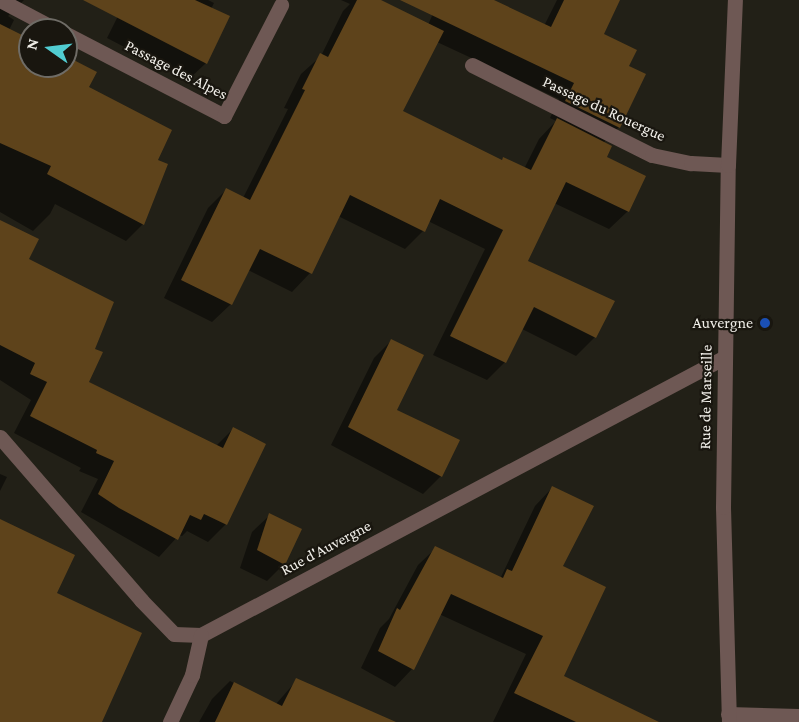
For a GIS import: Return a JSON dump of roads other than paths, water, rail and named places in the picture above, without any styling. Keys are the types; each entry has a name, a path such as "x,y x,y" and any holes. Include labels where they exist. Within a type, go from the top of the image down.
{"street":[{"path":"0,0 34,18"},
{"name":"Rue de Marseille","path":"728,718 723,507 724,357 728,165 735,0"},
{"name":"Passage des Alpes","path":"78,40 224,116 281,5"},
{"name":"Passage du Rouergue","path":"472,65 652,155 691,163 728,165"},
{"name":"Rue d'Auvergne","path":"201,635 724,357"},
{"path":"0,437 141,600 174,634 201,635 192,675 170,722"},
{"path":"728,718 799,716"}],"place":[{"name":"Auvergne","path":"765,323"}]}
